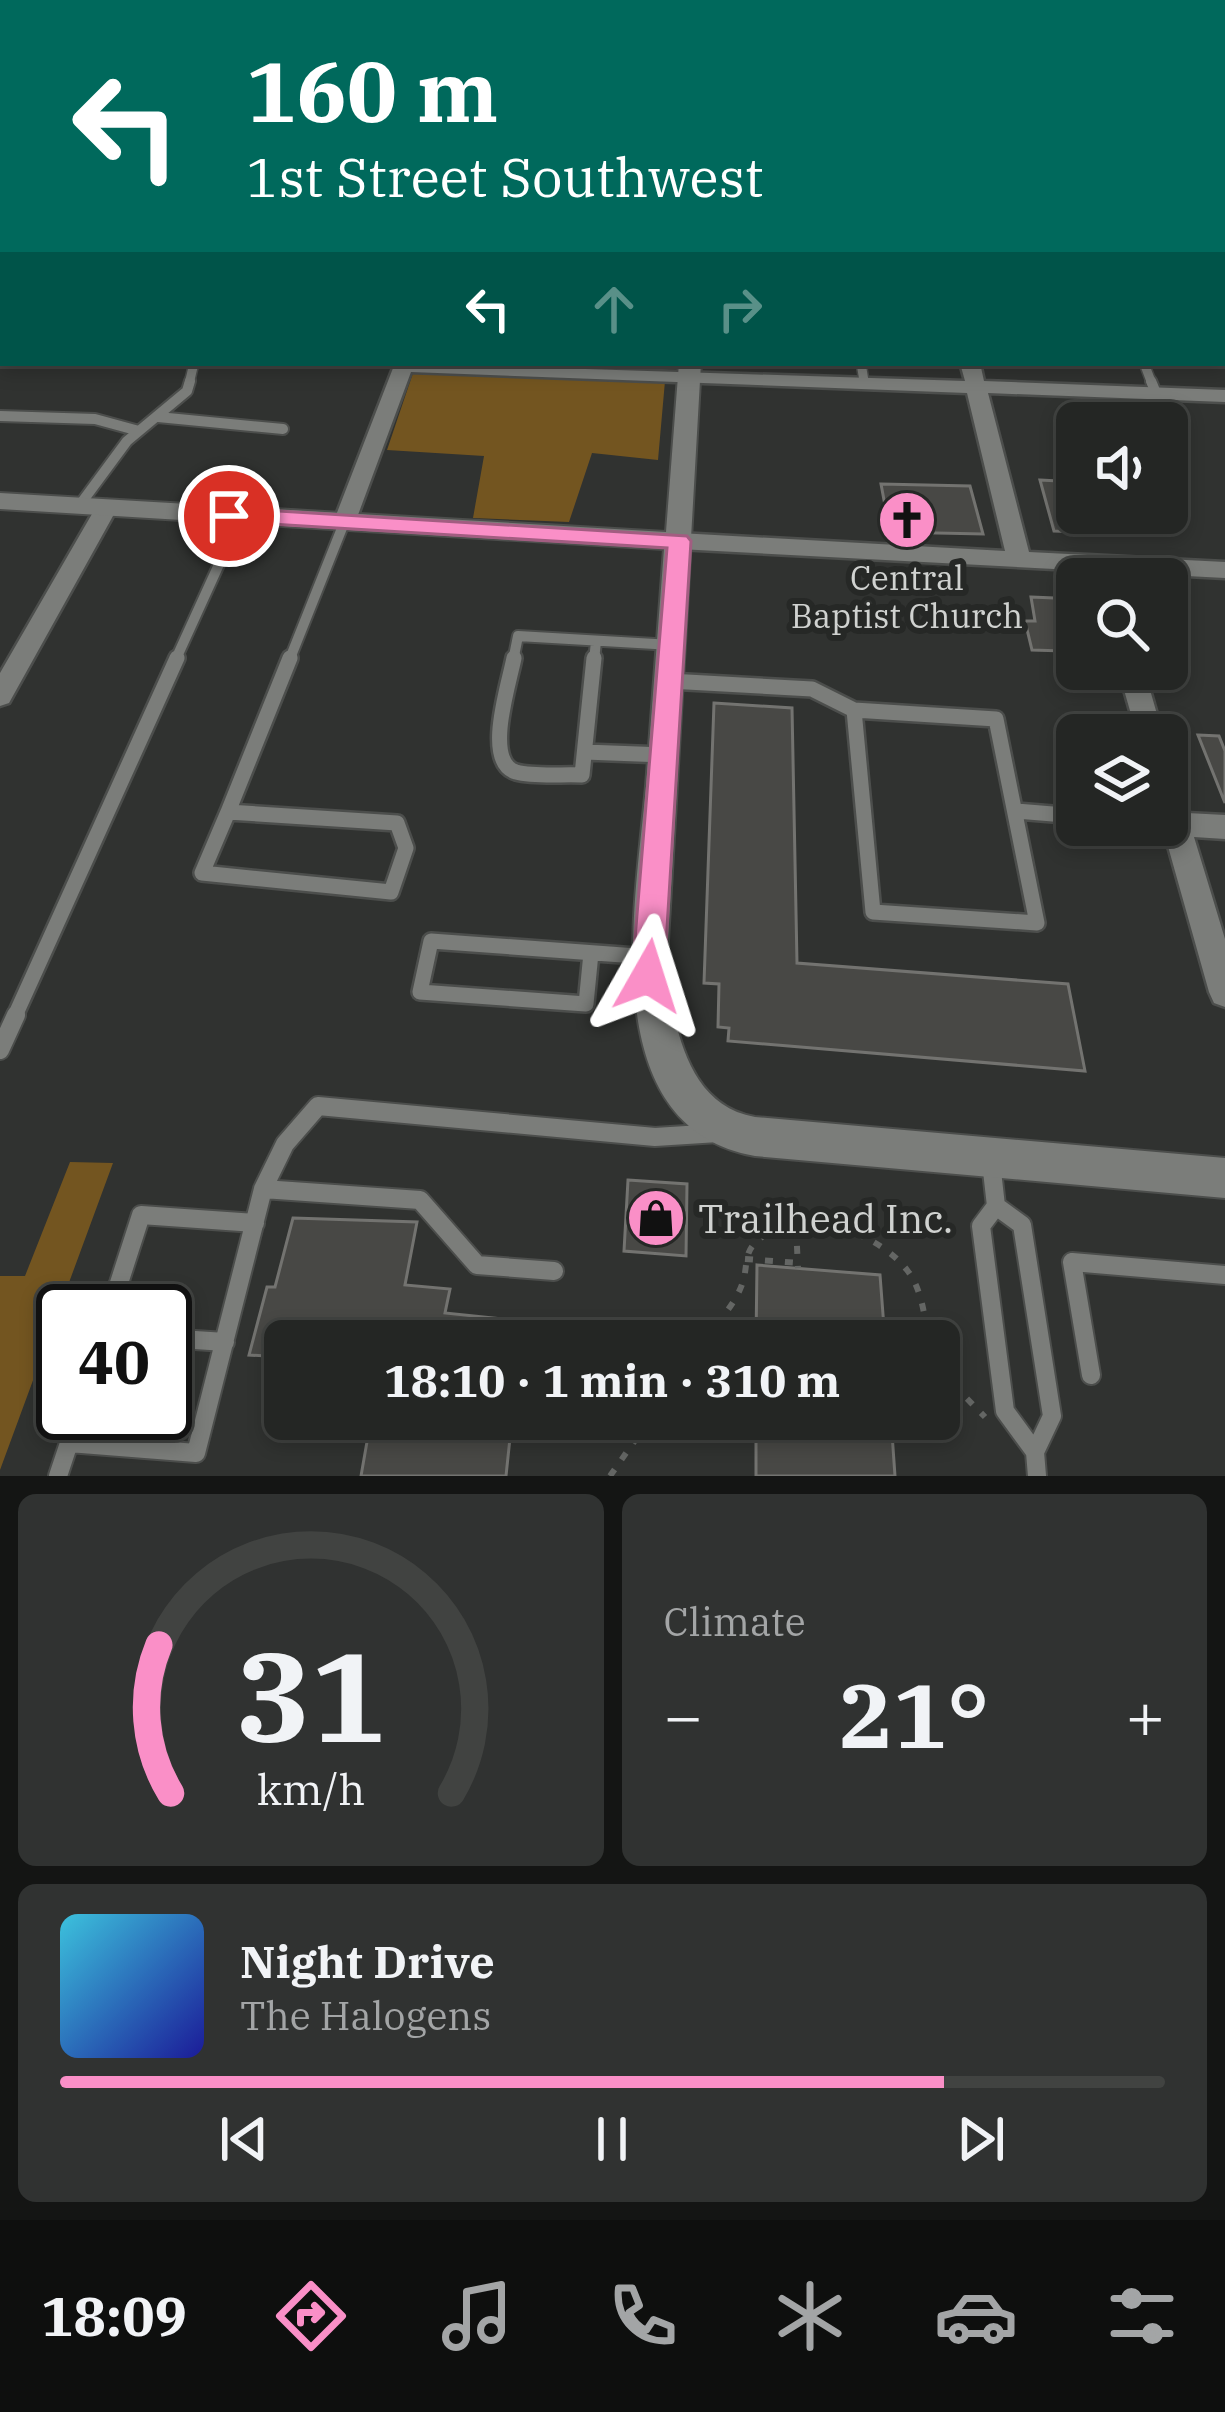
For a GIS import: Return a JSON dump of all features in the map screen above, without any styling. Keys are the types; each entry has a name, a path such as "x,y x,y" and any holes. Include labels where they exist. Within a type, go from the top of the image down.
{"street":[{"path":"344,524 403,366"},
{"path":"518,366 863,372 976,386 1225,396"},
{"path":"971,366 1019,559"},
{"path":"689,369 648,976 670,1072 688,1101 735,1132 991,1161 1225,1178"},
{"path":"0,501 1056,565"},
{"path":"0,696 107,507"},
{"path":"1188,571 1225,570"},
{"path":"1188,825 1225,827"},
{"path":"1178,846 1225,992"}],"lane":[{"path":"79,506 106,465 187,391 193,366"},
{"path":"1145,366 1156,394"},
{"path":"0,416 95,419 139,431"},
{"path":"158,417 284,429"},
{"path":"0,1050 241,517"},
{"path":"228,812 397,823 406,848 391,892 202,873 344,524"},
{"path":"596,641 582,775 516,772 503,765 497,750 518,636 672,645"},
{"path":"669,681 812,688 854,710 996,719 1037,923 872,912 854,710"},
{"path":"585,752 664,755"},
{"path":"1016,811 1056,814"},
{"path":"591,952 586,1004 420,992 431,941 591,952 650,957"},
{"path":"69,1443 196,1453 263,1189 292,1129 318,1106 655,1137 735,1132"},
{"path":"991,1161 997,1206 1022,1226 1052,1416 1035,1452 1037,1476"},
{"path":"263,1189 420,1200 477,1265 554,1270"},
{"path":"997,1206 981,1226 1004,1411 1035,1452"},
{"path":"119,1284 141,1215 254,1223"},
{"path":"1091,1375 1072,1262 1225,1275"},
{"path":"192,1340 224,1342"},
{"path":"58,1476 70,1440"}],"path":[{"path":"746,1259 798,1266 796,1226"},
{"path":"718,1320 744,1282 746,1259 754,1244 796,1226 849,1231 887,1250 913,1280 923,1320"},
{"path":"610,1476 635,1440"}],"shaded area":[{"path":"413,373 665,381 658,460 592,453 569,522 473,518 484,456 387,450"},
{"path":"70,1162 113,1163 68,1284 36,1284 36,1372 0,1470 0,1276 25,1276"}],"building":[{"path":"1040,480 1056,481 1054,531"},
{"name":"Central Baptist Church","path":"881,484 970,486 983,534 890,532"},
{"path":"1031,597 1056,598 1056,651 1032,650 1025,621 1035,621"},
{"path":"714,703 792,708 797,963 1068,984 1085,1071 728,1041 729,1028 718,1027 719,984 704,983"},
{"path":"1198,735 1219,736 1225,751 1225,803"},
{"name":"Trailhead Inc.","path":"628,1180 687,1184 686,1256 624,1251"},
{"path":"293,1218 417,1222 405,1285 450,1289 445,1313 513,1320 264,1320 264,1356 249,1355 267,1287 275,1287"},
{"path":"757,1265 880,1275 883,1320 756,1320"},
{"path":"367,1440 510,1440 506,1476 361,1476"},
{"path":"756,1440 892,1440 895,1476 756,1476"}],"place":[{"name":"Central Baptist Church","path":"907,520"},
{"name":"Trailhead Inc.","path":"656,1218"}],"route":[{"path":"229,516 552,538 679,541 648,976"}]}
